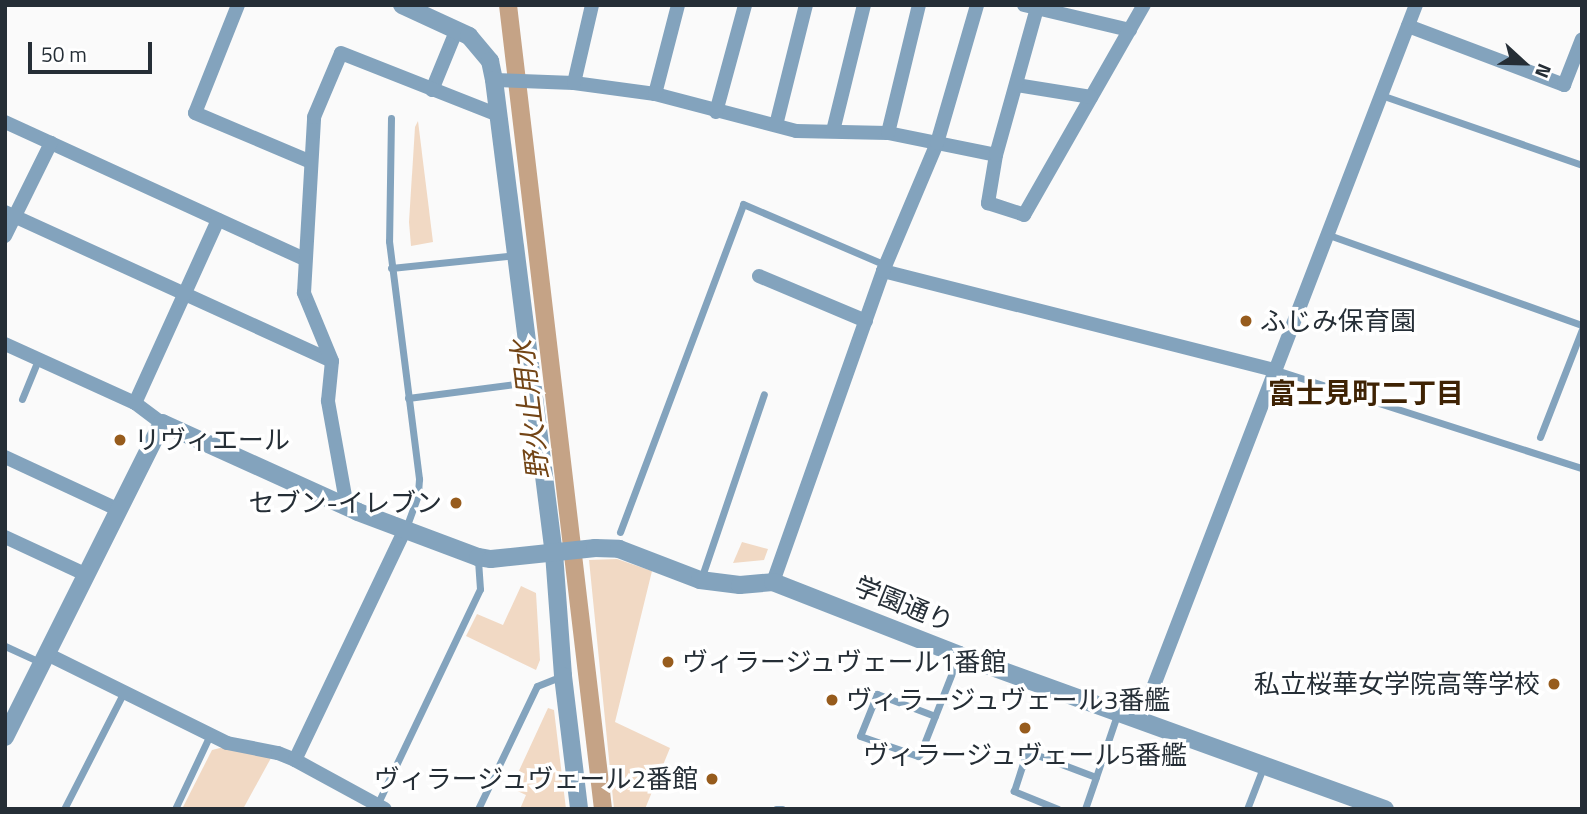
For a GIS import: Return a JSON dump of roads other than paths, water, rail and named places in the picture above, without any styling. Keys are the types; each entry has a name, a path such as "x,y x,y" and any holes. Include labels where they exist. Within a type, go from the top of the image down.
{"street":[{"path":"238,5 195,113 311,162"},
{"path":"402,5 457,29 483,51 509,80 574,83 655,93 716,112 807,133 888,133 996,155"},
{"path":"574,83 592,5"},
{"path":"655,93 678,5"},
{"path":"716,112 745,5"},
{"path":"776,125 806,5"},
{"path":"833,131 864,5"},
{"path":"888,133 919,5"},
{"path":"773,582 884,269 937,143 977,5"},
{"path":"1130,30 1033,6 1016,85 996,155 988,203 1024,215 1091,97 1130,30 1144,5"},
{"path":"1141,719 1416,5"},
{"path":"1408,26 1564,85 1582,39"},
{"path":"432,90 457,29"},
{"path":"347,508 328,401 332,361 304,293 314,117 341,53 498,115"},
{"path":"509,80 498,115 532,382 560,553 563,676 579,809"},
{"path":"1016,85 1091,97"},
{"path":"5,122 304,259"},
{"path":"5,236 11,214 51,143"},
{"path":"11,214 332,361"},
{"path":"135,403 178,302 186,295 218,220"},
{"path":"884,269 1275,370"},
{"path":"759,276 866,321"},
{"path":"5,344 135,403 153,413 162,423 5,737"},
{"name":"学園通り","path":"162,423 347,508 478,557 491,559 595,548 619,549 701,580 740,585 773,582 959,655 1385,809"},
{"path":"5,457 119,510"},
{"path":"295,760 404,531"},
{"path":"5,537 87,575"},
{"path":"45,659 124,692 227,743 278,753 295,760 381,807"}],"lane":[{"path":"1381,95 1582,165"},
{"path":"391,118 391,268 419,479 418,495 404,531"},
{"path":"620,532 743,204 884,269"},
{"path":"1326,234 1582,327 1540,437"},
{"path":"391,268 516,255"},
{"path":"22,399 38,360"},
{"path":"1275,370 1582,468"},
{"path":"408,398 532,382"},
{"path":"701,580 764,394"},
{"path":"381,807 480,589 478,557"},
{"path":"5,646 45,659"},
{"path":"935,716 877,694 860,736 918,756 935,716 959,655"},
{"path":"478,809 537,686 563,676"},
{"path":"64,809 124,692"},
{"path":"1085,809 1118,711"},
{"path":"175,809 211,734"},
{"path":"1058,809 1014,790 1026,755 1031,753 1096,777"},
{"path":"1248,809 1264,764"}],"waterway":[{"name":"野火止用水","path":"508,5 603,809"}],"place":[{"name":"ふじみ保育園","path":"1246,321"},
{"name":"リヴィエール","path":"120,440"},
{"name":"セブン-イレブン","path":"456,503"},
{"name":"ヴィラージュヴェール1番館","path":"668,662"},
{"name":"私立桜華女学院高等学校","path":"1554,684"},
{"name":"ヴィラージュヴェール3番艦","path":"832,700"},
{"name":"ヴィラージュヴェール5番艦","path":"1025,728"},
{"name":"ヴィラージュヴェール2番館","path":"712,779"}],"district":[{"name":"富士見町二丁目","path":"1366,393"}]}
